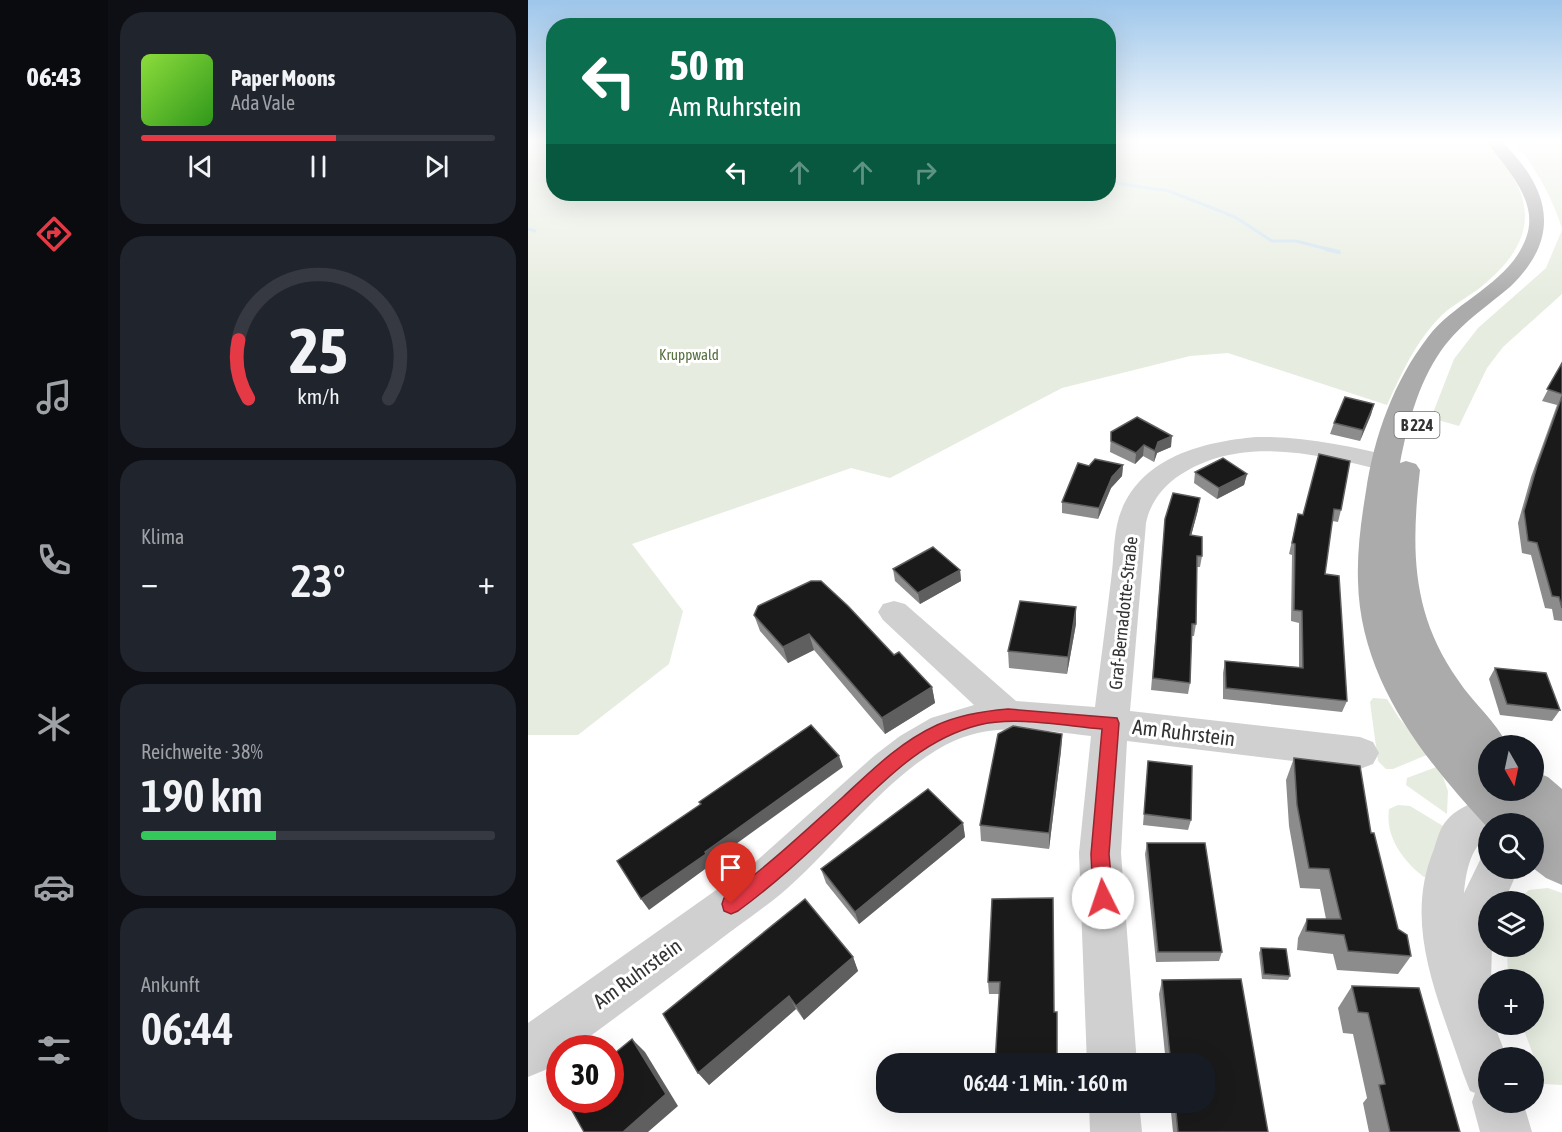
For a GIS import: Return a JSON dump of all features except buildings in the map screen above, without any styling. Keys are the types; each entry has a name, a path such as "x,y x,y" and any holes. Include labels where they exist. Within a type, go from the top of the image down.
{"main road":[{"name":"B 224","path":"1530,195 1539,223 1528,254 1515,270 1453,321 1420,367 1402,407 1386,463 1377,507 1374,556 1378,621 1388,657 1404,693 1422,721 1451,757 1534,812 1562,863"},
{"name":"B 224","path":"1479,735 1432,671 1413,632 1403,600 1400,512 1406,469 1417,422 1436,374 1453,345 1470,325 1529,275 1543,257 1551,240 1553,225 1542,195"}],"street":[{"name":"Graf-Bernadotte-Straße","path":"1111,1053 1100,854 1111,723 1134,515 1142,498 1157,479 1172,467 1216,450 1259,444 1305,446 1386,463"},
{"path":"894,612 1008,715"},
{"name":"Am Ruhrstein","path":"528,1053 768,878 888,766 913,747 944,729 980,718 1008,715 1111,723 1360,753"},
{"path":"1480,1047 1457,985 1445,943 1440,893 1447,864 1461,832 1534,812"},
{"path":"1481,1047 1468,990 1470,947 1478,909 1493,879"},
{"path":"1115,1113 1116,1132"},
{"path":"1500,1113 1506,1132"}],"green space":[{"name":"Kruppwald","path":"528,195 546,195 546,201 1116,201 1116,195 1521,195 1525,216 1522,234 1514,251 1501,269 1481,287 1450,308 1432,326 1410,358 1387,405 1228,353 1190,356 1062,388 890,478 851,468 632,544 683,611 669,664 578,735 528,735"},
{"path":"1548,195 1562,195 1562,228"},
{"path":"1562,230 1562,294 1503,347 1487,368 1459,426 1431,418 1454,359 1478,328 1546,268"},
{"path":"1373,698 1387,699 1399,718 1429,754 1393,769 1386,769 1378,761 1370,702"},
{"path":"1439,766 1448,791 1447,814 1406,785 1407,778"},
{"path":"1398,805 1410,806 1443,826 1428,877 1424,877 1409,864 1393,839 1388,819 1389,809"},
{"path":"1548,888 1562,893 1562,1085 1544,1084 1544,1047 1530,1047 1526,1035 1544,1035 1544,969 1508,969 1507,957 1544,957 1544,891 1529,890"}],"waterway":[{"path":"1179,195 1235,217 1272,241 1296,241 1331,250"},
{"path":"528,229 535,231"},
{"path":"1326,249 1339,252"}],"route":[{"path":"731,904 768,878 888,766 913,747 944,729 980,718 1008,715 1111,723 1100,854 1103,898"}]}
